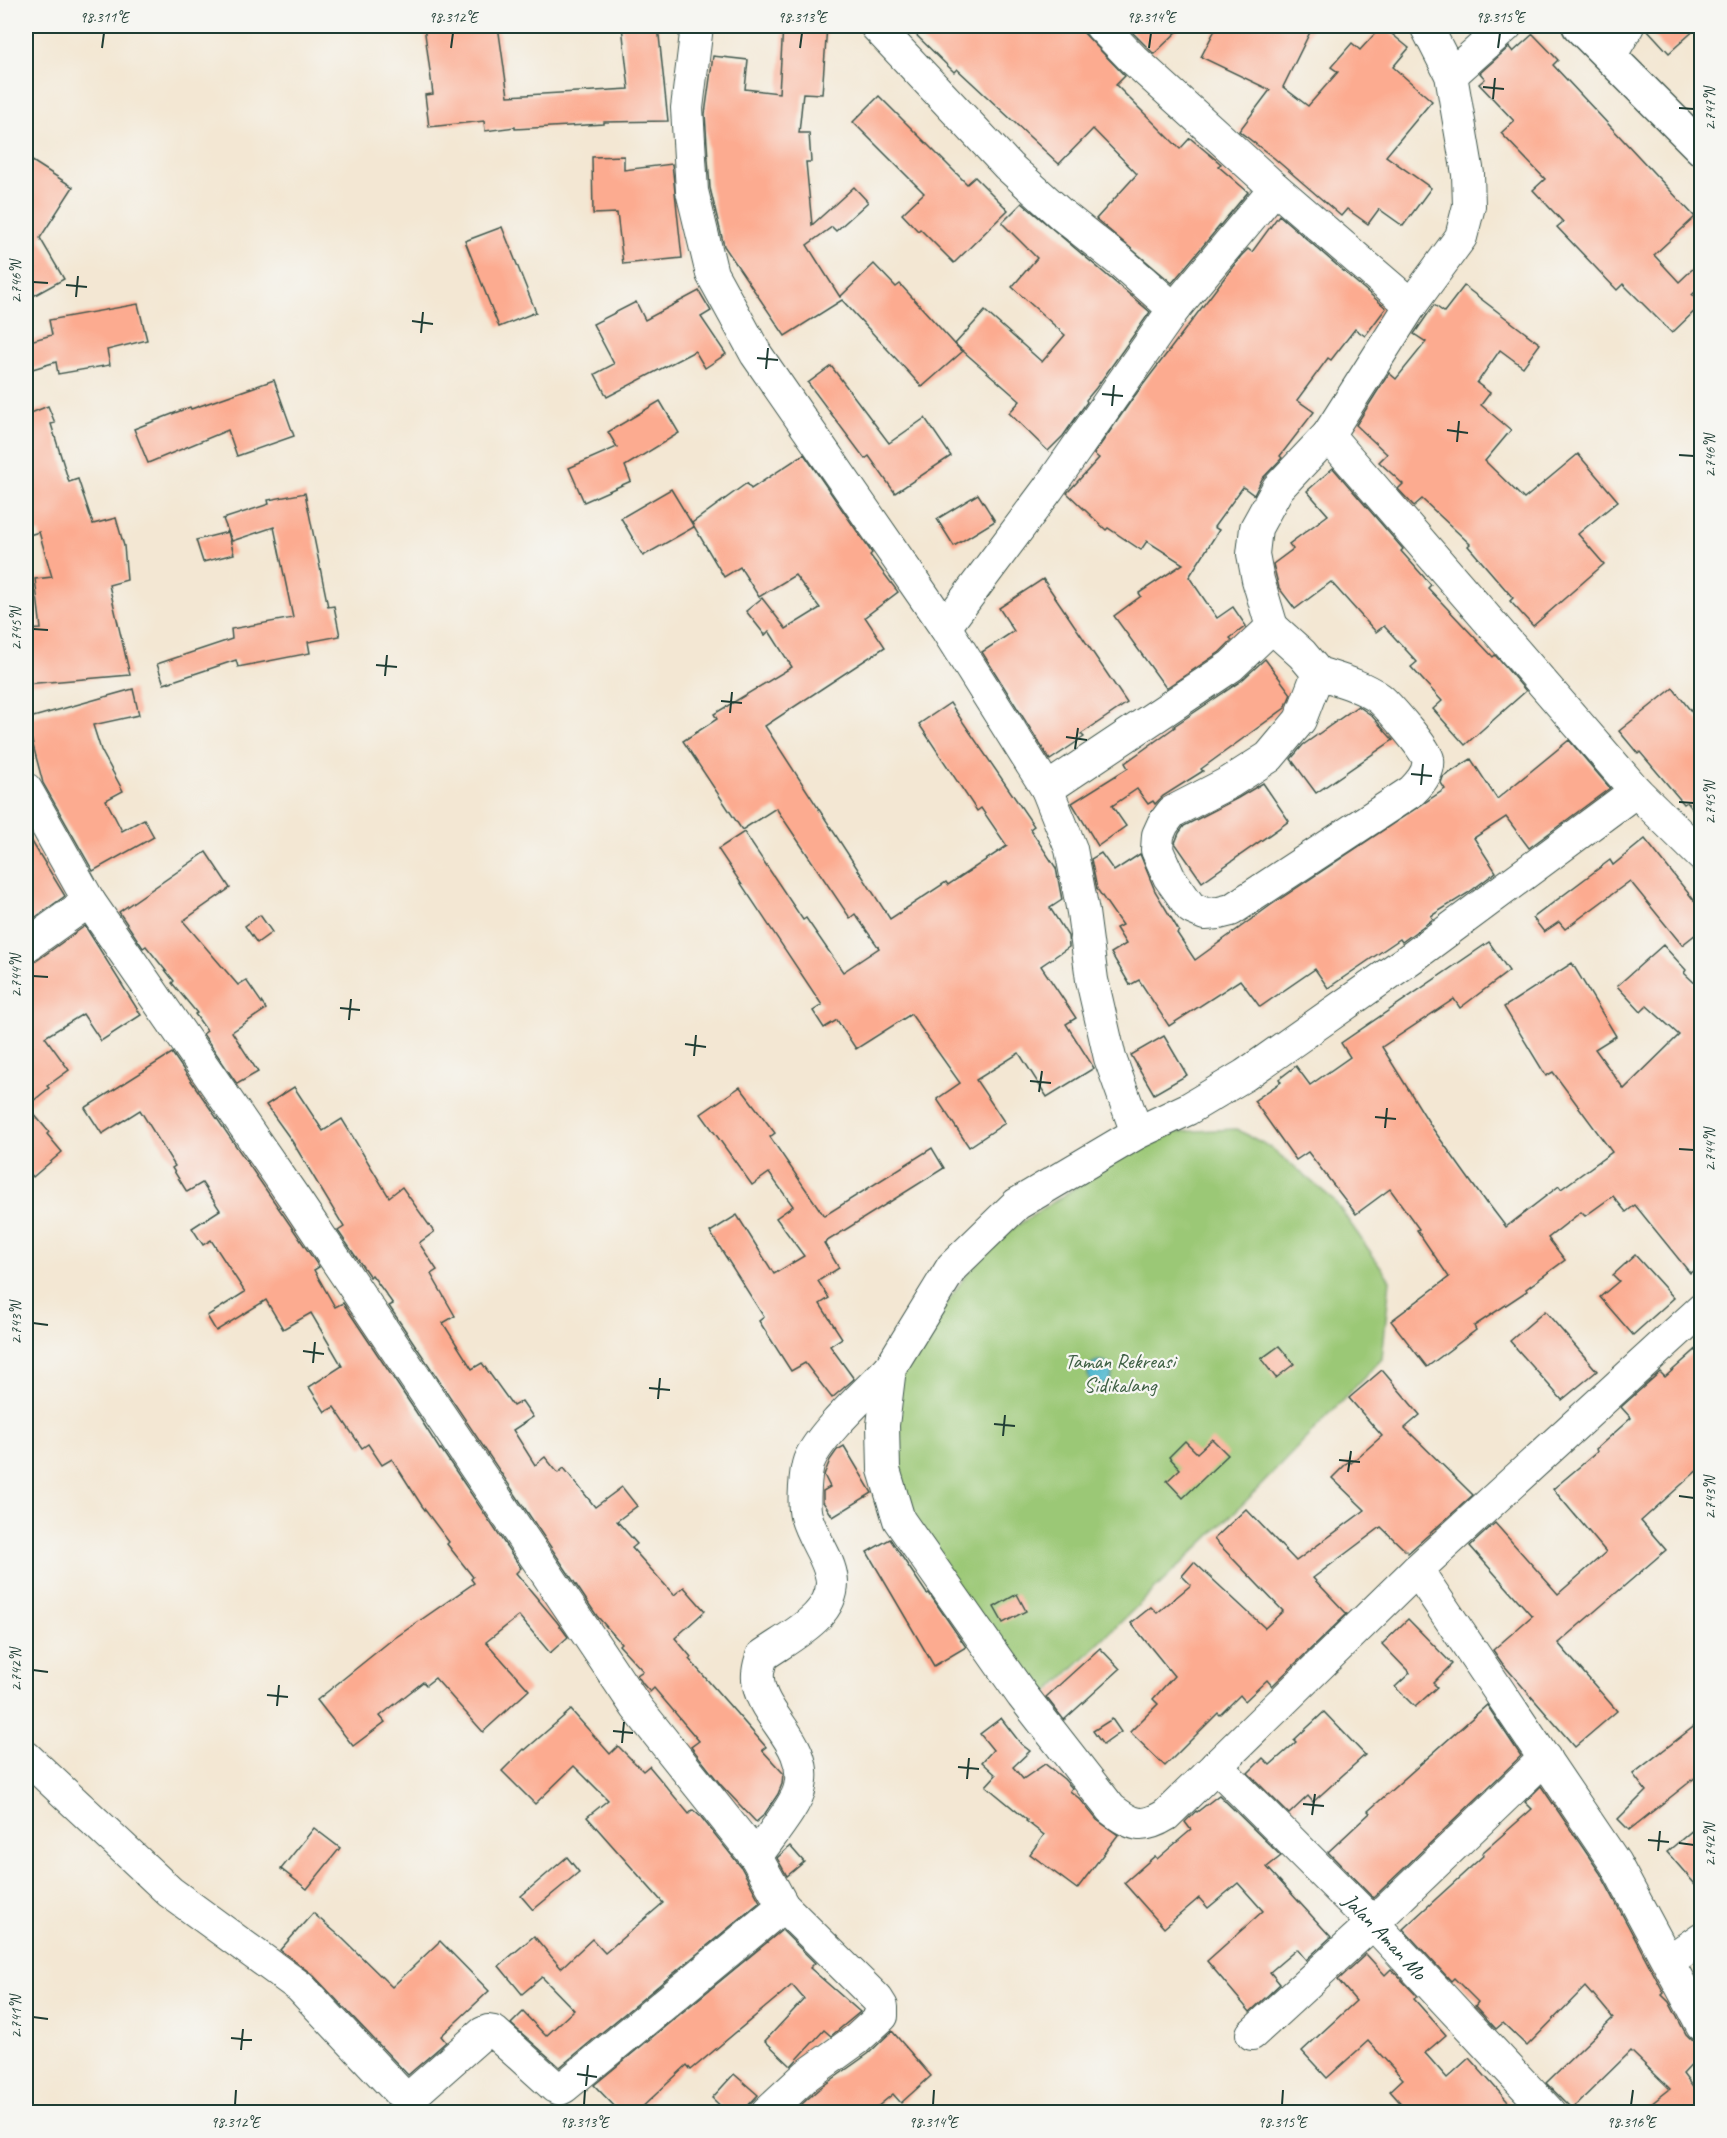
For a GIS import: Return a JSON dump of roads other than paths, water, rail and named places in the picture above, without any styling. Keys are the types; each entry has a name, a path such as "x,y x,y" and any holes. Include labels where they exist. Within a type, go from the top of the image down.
{"highway":[{"path":"1579,26 1701,149"}],"street":[{"path":"697,26 687,108 692,191 712,274 756,354 945,627 1047,789 1071,849 1083,912 1092,980 1110,1058 1137,1132"},
{"path":"876,26 1008,166 1062,215 1121,262 1174,309"},
{"path":"1101,26 1132,59 1275,188 1411,305"},
{"path":"1318,673 1300,720 1269,757 1230,782 1172,812 1163,824 1158,835 1157,850 1169,877 1191,908 1205,914 1231,909 1412,791 1421,782 1426,770 1428,758 1423,748 1381,699 1354,685 1318,673 1302,654 1272,627 1253,554 1256,528 1278,488 1328,435 1411,305 1461,237 1469,206 1468,174 1451,75 1426,26"},
{"path":"1451,75 1506,26"},
{"path":"1610,56 1628,26"},
{"path":"945,627 1048,489 1174,309 1275,188"},
{"path":"1328,435 1636,791 1701,856"},
{"path":"1047,789 1231,666 1272,627"},
{"path":"26,789 89,901 295,1199 637,1708 756,1857 783,1906 877,1999 882,2016 857,2039 807,2075 768,2112"},
{"path":"756,1857 800,1790 802,1772 798,1754 761,1694 758,1679 762,1656 816,1617 827,1604 833,1591 832,1576 827,1562 805,1515 809,1461 821,1440 890,1368 952,1267 1017,1204 1137,1132 1188,1109 1245,1074 1411,958 1636,791"},
{"path":"26,945 89,901"},
{"path":"890,1368 883,1425 884,1470 899,1520 1022,1695 1111,1809 1125,1820 1140,1825 1152,1824 1167,1815 1417,1570 1701,1309"},
{"path":"1417,1570 1614,1863 1669,1961 1701,2025"},
{"path":"26,1757 170,1892 300,1987 397,2090 405,2095 415,2093 488,2031 494,2032 555,2087 560,2089 564,2087 783,1906"},
{"path":"1252,2034 1373,1923 1545,1758"},
{"name":"Jalan Aman Mo","path":"1216,1766 1373,1923 1549,2112"},
{"path":"1669,1961 1701,1938"}],"water":[{"path":"1100,1361 1105,1362 1111,1368 1111,1378 1105,1384 1100,1385 1095,1384 1089,1378 1088,1373 1089,1368 1095,1362"}],"park label":[{"name":"Taman Rekreasi Sidikalang","path":"1120,1373"}]}
